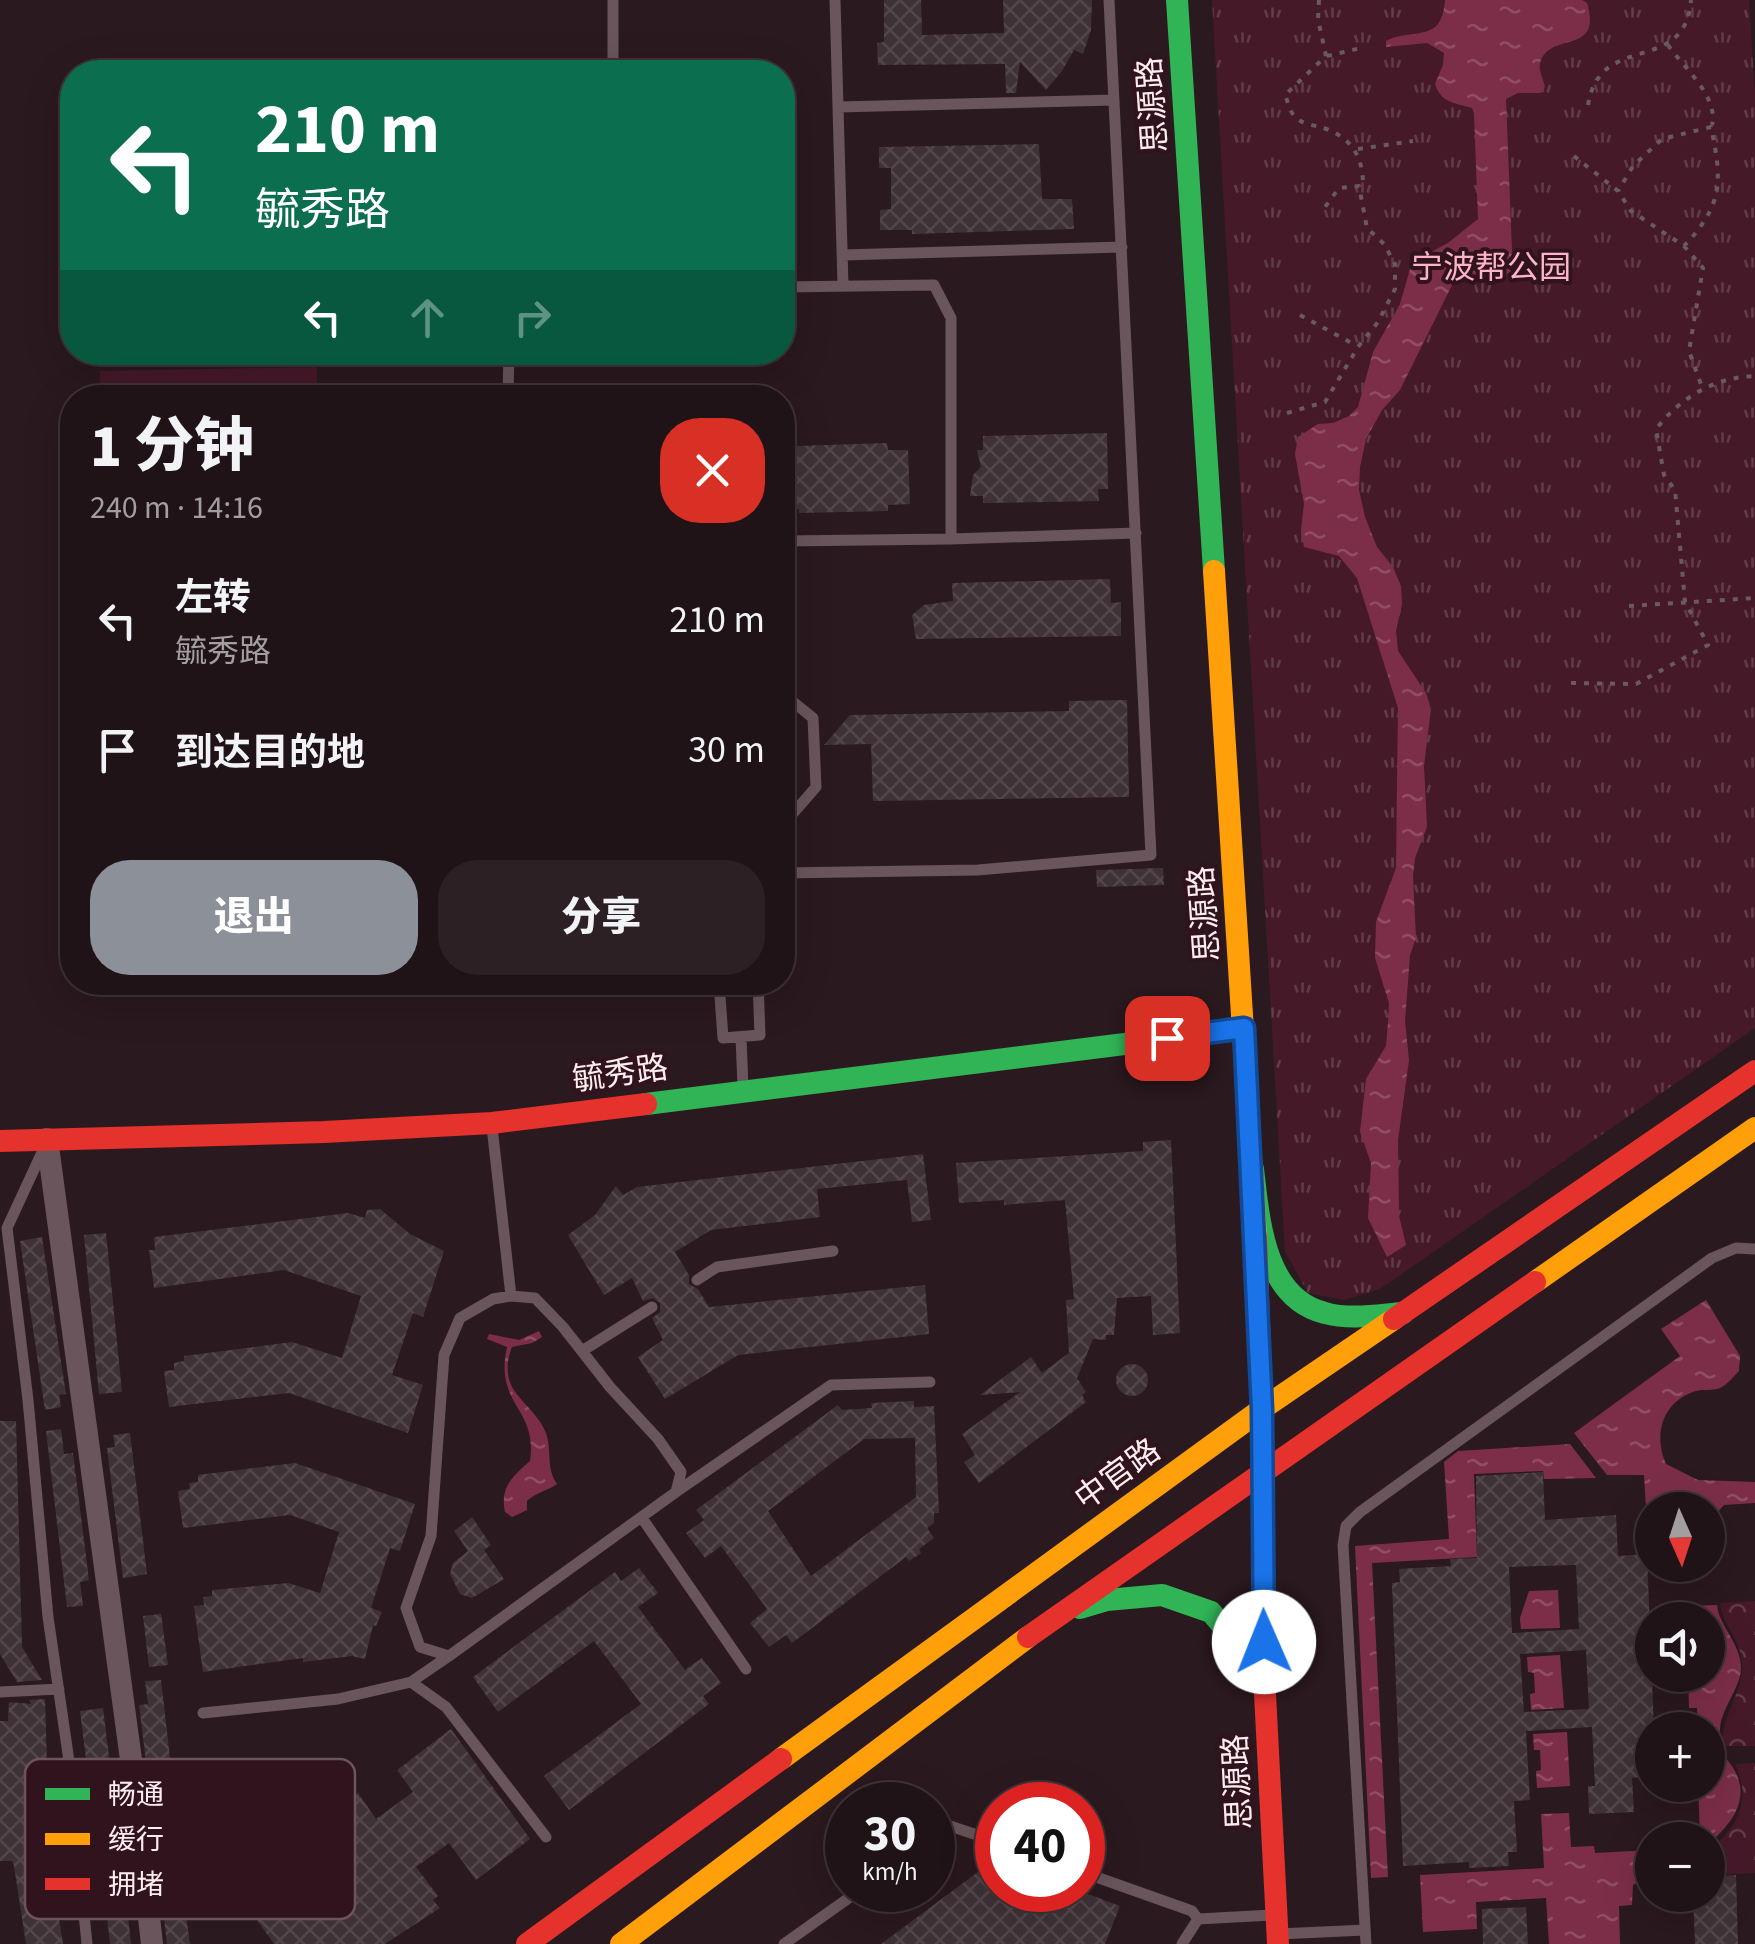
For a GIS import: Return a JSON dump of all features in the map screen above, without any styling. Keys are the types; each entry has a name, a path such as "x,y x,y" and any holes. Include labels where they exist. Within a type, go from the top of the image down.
{"main road":[{"name":"思源路","path":"1177,0 1252,1168 1262,1409 1264,1675 1277,1931"},
{"name":"毓秀路","path":"0,1141 492,1123 1244,1028"},
{"name":"中官路","path":"526,1944 1262,1409 1755,1071"},
{"path":"622,1944 1059,1614 1755,1128"},
{"path":"1725,1151 1755,1153"},
{"path":"1252,1168 1262,1237 1287,1291 1316,1311 1331,1314 1403,1313"},
{"path":"1059,1614 1107,1600 1162,1595 1211,1612 1264,1675"}],"street":[{"path":"48,1139 131,1759"},
{"path":"149,1919 152,1944"}],"lane":[{"path":"613,0 613,60"},
{"path":"835,0 843,285"},
{"path":"795,872 978,870 1152,855 1110,0"},
{"path":"838,107 1114,100"},
{"path":"842,255 1122,247"},
{"path":"795,287 934,285 951,318 951,539"},
{"path":"795,541 1136,534"},
{"path":"795,703 813,718 816,787 795,811"},
{"path":"720,995 723,1038 760,1035 758,995"},
{"path":"740,1037 743,1090"},
{"path":"492,1123 511,1296"},
{"path":"48,1139 7,1228 67,1759"},
{"path":"1105,1880 1192,1911 1198,1919 1277,1931 1365,1937 1343,1545 1346,1526 1360,1512 1712,1258 1736,1248 1755,1249"},
{"path":"697,1280 717,1267 833,1251"},
{"path":"449,1656 420,1647 406,1608 432,1536 444,1355 460,1318 493,1298 535,1298 682,1472 676,1492"},
{"path":"582,1351 652,1307"},
{"path":"203,1713 338,1699 411,1682 831,1385 930,1382"},
{"path":"642,1518 746,1669"},
{"path":"411,1682 446,1707 546,1837"},
{"path":"0,1692 59,1689"},
{"path":"784,1944 829,1912"},
{"path":"84,1919 87,1944"},
{"path":"1182,1944 1198,1919"},
{"path":"801,1932 810,1944"}],"path":[{"path":"1319,0 1318,19 1326,56"},
{"path":"1588,105 1591,86 1608,65 1668,44 1689,17 1690,0"},
{"path":"1668,44 1694,76 1714,116 1711,126 1718,154 1719,190 1710,214 1684,246"},
{"path":"1322,211 1339,188 1363,182 1362,163 1356,149 1327,129 1294,116 1285,95 1326,56 1361,48"},
{"path":"1618,190 1633,166 1662,139 1711,126"},
{"path":"1356,149 1412,141"},
{"path":"1574,156 1618,190 1631,211 1684,246 1703,268 1689,350 1703,390"},
{"path":"1287,414 1324,402 1378,322 1395,289 1395,264 1384,244 1367,228 1359,186"},
{"path":"1300,315 1358,347"},
{"path":"1571,683 1636,684 1708,644 1686,602 1675,490 1664,475 1656,429 1671,410 1703,390 1735,376 1755,376"},
{"path":"1629,606 1755,598"}],"green space":[{"name":"宁波帮公园","path":"1212,0 1749,0 1755,95 1755,1028 1380,1289 1344,1300 1308,1293 1285,1251"},
{"path":"317,367 317,385 100,385 100,371"},
{"path":"1755,1601 1755,1746 1725,1746 1725,1725 1738,1689 1742,1659 1725,1619 1725,1603"},
{"path":"1755,1763 1755,1873 1725,1874 1725,1835 1742,1801 1735,1764"}],"water":[{"path":"1445,0 1582,0 1587,3 1590,20 1588,31 1581,37 1545,54 1540,66 1545,87 1540,93 1518,93 1506,99 1513,276 1454,281 1400,390 1382,410 1366,439 1360,467 1359,490 1365,517 1377,547 1393,567 1401,586 1398,651 1426,693 1431,709 1424,766 1427,827 1415,858 1413,876 1416,938 1410,955 1405,1021 1409,1060 1398,1140 1399,1216 1406,1245 1387,1257 1368,1218 1371,1163 1360,1132 1366,1079 1386,1046 1389,1003 1375,958 1376,922 1396,868 1398,708 1357,578 1339,556 1304,547 1304,504 1295,454 1298,437 1318,424 1349,416 1358,407 1373,352 1400,304 1412,262 1448,243 1478,219 1474,113 1472,108 1445,99 1435,84 1444,53 1427,43 1386,47 1386,41 1396,37 1432,29 1443,14"},
{"path":"1706,1300 1740,1356 1739,1371 1728,1383 1684,1396 1668,1411 1660,1442 1666,1464 1698,1480 1755,1482 1755,1503 1725,1505 1725,1492 1645,1492 1644,1475 1607,1475 1574,1433 1680,1356 1661,1329"},
{"path":"539,1331 542,1337 532,1343 512,1347 508,1375 511,1386 545,1431 557,1484 530,1498 527,1510 512,1517 505,1512 504,1496 513,1478 530,1461 531,1443 506,1382 507,1347 487,1339 489,1334 519,1340"},
{"path":"1570,1444 1596,1478 1544,1479 1543,1471 1474,1474 1477,1557 1372,1563 1388,1877 1371,1878 1355,1546 1449,1539 1444,1462 1458,1451"},
{"path":"1558,1590 1560,1628 1521,1629 1520,1618 1529,1591"},
{"path":"1725,1627 1740,1661 1740,1677 1724,1712 1697,1712 1697,1708 1689,1708 1689,1692 1725,1692"},
{"path":"1560,1655 1564,1708 1531,1710 1534,1673 1528,1672 1527,1657"},
{"path":"1567,1732 1570,1786 1537,1788 1540,1750 1534,1750 1533,1734"},
{"path":"1725,1756 1738,1778 1738,1806 1725,1827 1725,1822 1700,1822 1699,1802 1725,1802"},
{"path":"1569,1813 1571,1847 1594,1846 1595,1853 1635,1851 1632,1905 1619,1906 1620,1944 1549,1944 1546,1898 1476,1902 1477,1929 1423,1932 1420,1875 1544,1868 1541,1814"}],"building":[{"path":"884,0 921,0 922,35 1004,33 1003,0 1092,0 1091,30 1083,54 1074,50 1046,90 1020,62 1016,93 1006,93 1005,64 878,65 877,43 884,42"},
{"path":"1039,144 1042,199 1072,199 1074,229 912,234 912,230 880,230 880,210 891,209 891,168 879,168 879,147"},
{"path":"1107,433 1108,489 1098,489 1099,501 983,503 983,496 970,496 973,475 981,467 977,450 983,450 983,436"},
{"path":"887,443 888,450 908,450 910,504 888,505 888,511 799,513 795,509 796,446"},
{"path":"1110,579 1111,603 1121,602 1121,636 916,639 912,615 924,605 953,601 952,583"},
{"path":"1127,700 1129,797 873,801 871,744 824,745 850,715 1069,711 1069,701"},
{"path":"1163,868 1164,885 1097,887 1096,870"},
{"path":"1171,1140 1180,1333 1153,1335 1151,1296 1117,1298 1114,1335 1106,1335 1106,1340 1093,1339 1077,1378 1086,1392 1082,1395 1086,1402 979,1483 964,1462 975,1455 962,1434 1020,1392 980,1395 1031,1357 1042,1373 1069,1353 1066,1300 1074,1299 1065,1200 1004,1205 1004,1200 959,1203 956,1163 1143,1151 1143,1142"},
{"path":"923,1154 931,1220 912,1222 907,1180 817,1189 820,1217 711,1230 675,1252 689,1275 689,1284 698,1289 709,1307 925,1285 929,1334 738,1355 665,1399 638,1357 663,1340 652,1318 660,1312 660,1303 653,1298 643,1301 632,1278 604,1295 568,1235 595,1215 616,1186 623,1195 637,1187"},
{"path":"380,1209 410,1234 444,1251 423,1317 413,1313 392,1375 423,1385 408,1433 289,1393 169,1407 164,1371 174,1370 174,1363 184,1361 184,1356 292,1342 342,1358 361,1296 284,1270 154,1288 149,1250 155,1250 154,1237 348,1213 365,1218 367,1210"},
{"path":"106,1233 122,1392 99,1394 84,1235"},
{"path":"42,1237 66,1394 59,1395 61,1407 45,1410 20,1241"},
{"path":"1132,1364 1143,1369 1148,1380 1143,1391 1132,1396 1121,1391 1116,1380 1121,1369"},
{"path":"914,1401 914,1407 934,1406 939,1513 934,1513 934,1523 927,1528 934,1538 919,1549 921,1553 909,1561 906,1557 792,1643 786,1635 769,1647 750,1623 767,1609 721,1546 705,1558 686,1533 704,1520 696,1510 838,1405 842,1410 872,1408 871,1403","holes":["915,1438 916,1497 811,1576 768,1511 864,1439"]},
{"path":"0,1421 16,1421 22,1647 42,1680 17,1682 0,1654"},
{"path":"61,1429 64,1454 73,1453 89,1580 80,1582 83,1606 67,1607 46,1431"},
{"path":"130,1433 147,1574 123,1578 107,1448 115,1447 113,1435"},
{"path":"295,1463 415,1504 400,1551 390,1548 371,1608 382,1612 376,1626 373,1625 365,1659 352,1656 303,1662 303,1658 203,1672 194,1606 204,1605 203,1597 212,1596 212,1590 288,1583 320,1593 339,1532 290,1515 183,1528 178,1491 190,1489 189,1483 198,1482 198,1475"},
{"path":"1543,1472 1545,1520 1616,1515 1618,1556 1635,1555 1635,1582 1648,1582 1649,1602 1635,1602 1635,1692 1652,1692 1653,1712 1635,1712 1634,1812 1589,1814 1588,1786 1595,1786 1592,1727 1526,1731 1530,1800 1514,1801 1517,1852 1508,1852 1509,1866 1469,1868 1469,1862 1403,1866 1392,1583 1400,1582 1399,1569 1451,1566 1450,1559 1477,1558 1476,1476","holes":["1576,1565 1579,1629 1512,1633 1509,1567","1586,1650 1589,1709 1524,1712 1520,1654"]},
{"path":"472,1517 491,1545 484,1550 504,1579 472,1598 460,1594 450,1574 453,1563 468,1551 454,1531"},
{"path":"639,1568 658,1593 638,1607 685,1670 702,1658 721,1683 703,1696 709,1704 569,1810 544,1776 641,1704 594,1641 498,1712 473,1677 615,1572 621,1581"},
{"path":"161,1614 168,1665 149,1667 143,1616"},
{"path":"161,1680 170,1759 146,1759 139,1705 148,1704 145,1681"},
{"path":"45,1699 47,1759 25,1759 25,1919 59,1919 63,1944 26,1944 14,1866 12,1861 0,1861 0,1721 8,1721 9,1702 31,1704 29,1700"},
{"path":"103,1708 109,1759 86,1759 80,1711"},
{"path":"451,1729 530,1839 476,1880 449,1843 416,1867 438,1896 433,1900 440,1908 385,1944 274,1944 256,1919 355,1919 355,1795 358,1793 376,1819 413,1792 397,1770"},
{"path":"975,1874 975,1912 1105,1912 1105,1900 1120,1906 1105,1944 881,1944 924,1912 955,1912 955,1889"},
{"path":"1736,1875 1738,1944 1695,1944 1694,1912 1725,1912 1725,1876"},
{"path":"1526,1907 1528,1944 1483,1944 1482,1909"},
{"path":"107,1919 128,1919 131,1944 110,1944"},
{"path":"164,1919 186,1919 190,1944 167,1944"}],"traffic: fast":[{"path":"1177,0 1214,571"},
{"path":"646,1104 1244,1029"},
{"path":"1253,1169 1268,1254 1289,1291 1305,1305 1334,1315 1403,1313"},
{"path":"1080,1608 1107,1600 1162,1595 1211,1612 1264,1675"}],"traffic: slow":[{"path":"1214,571 1256,1237"},
{"path":"1535,1282 1755,1128"},
{"path":"781,1759 1262,1409 1394,1319"},
{"path":"621,1944 1028,1637"}],"traffic: jam":[{"path":"1394,1319 1755,1071"},
{"path":"0,1141 492,1123 646,1104"},
{"path":"1256,1237 1264,1675 1278,1944"},
{"path":"1028,1637 1535,1282"},
{"path":"527,1944 781,1759"}],"route":[{"path":"1167,1038 1244,1028 1262,1409 1264,1642"}]}
